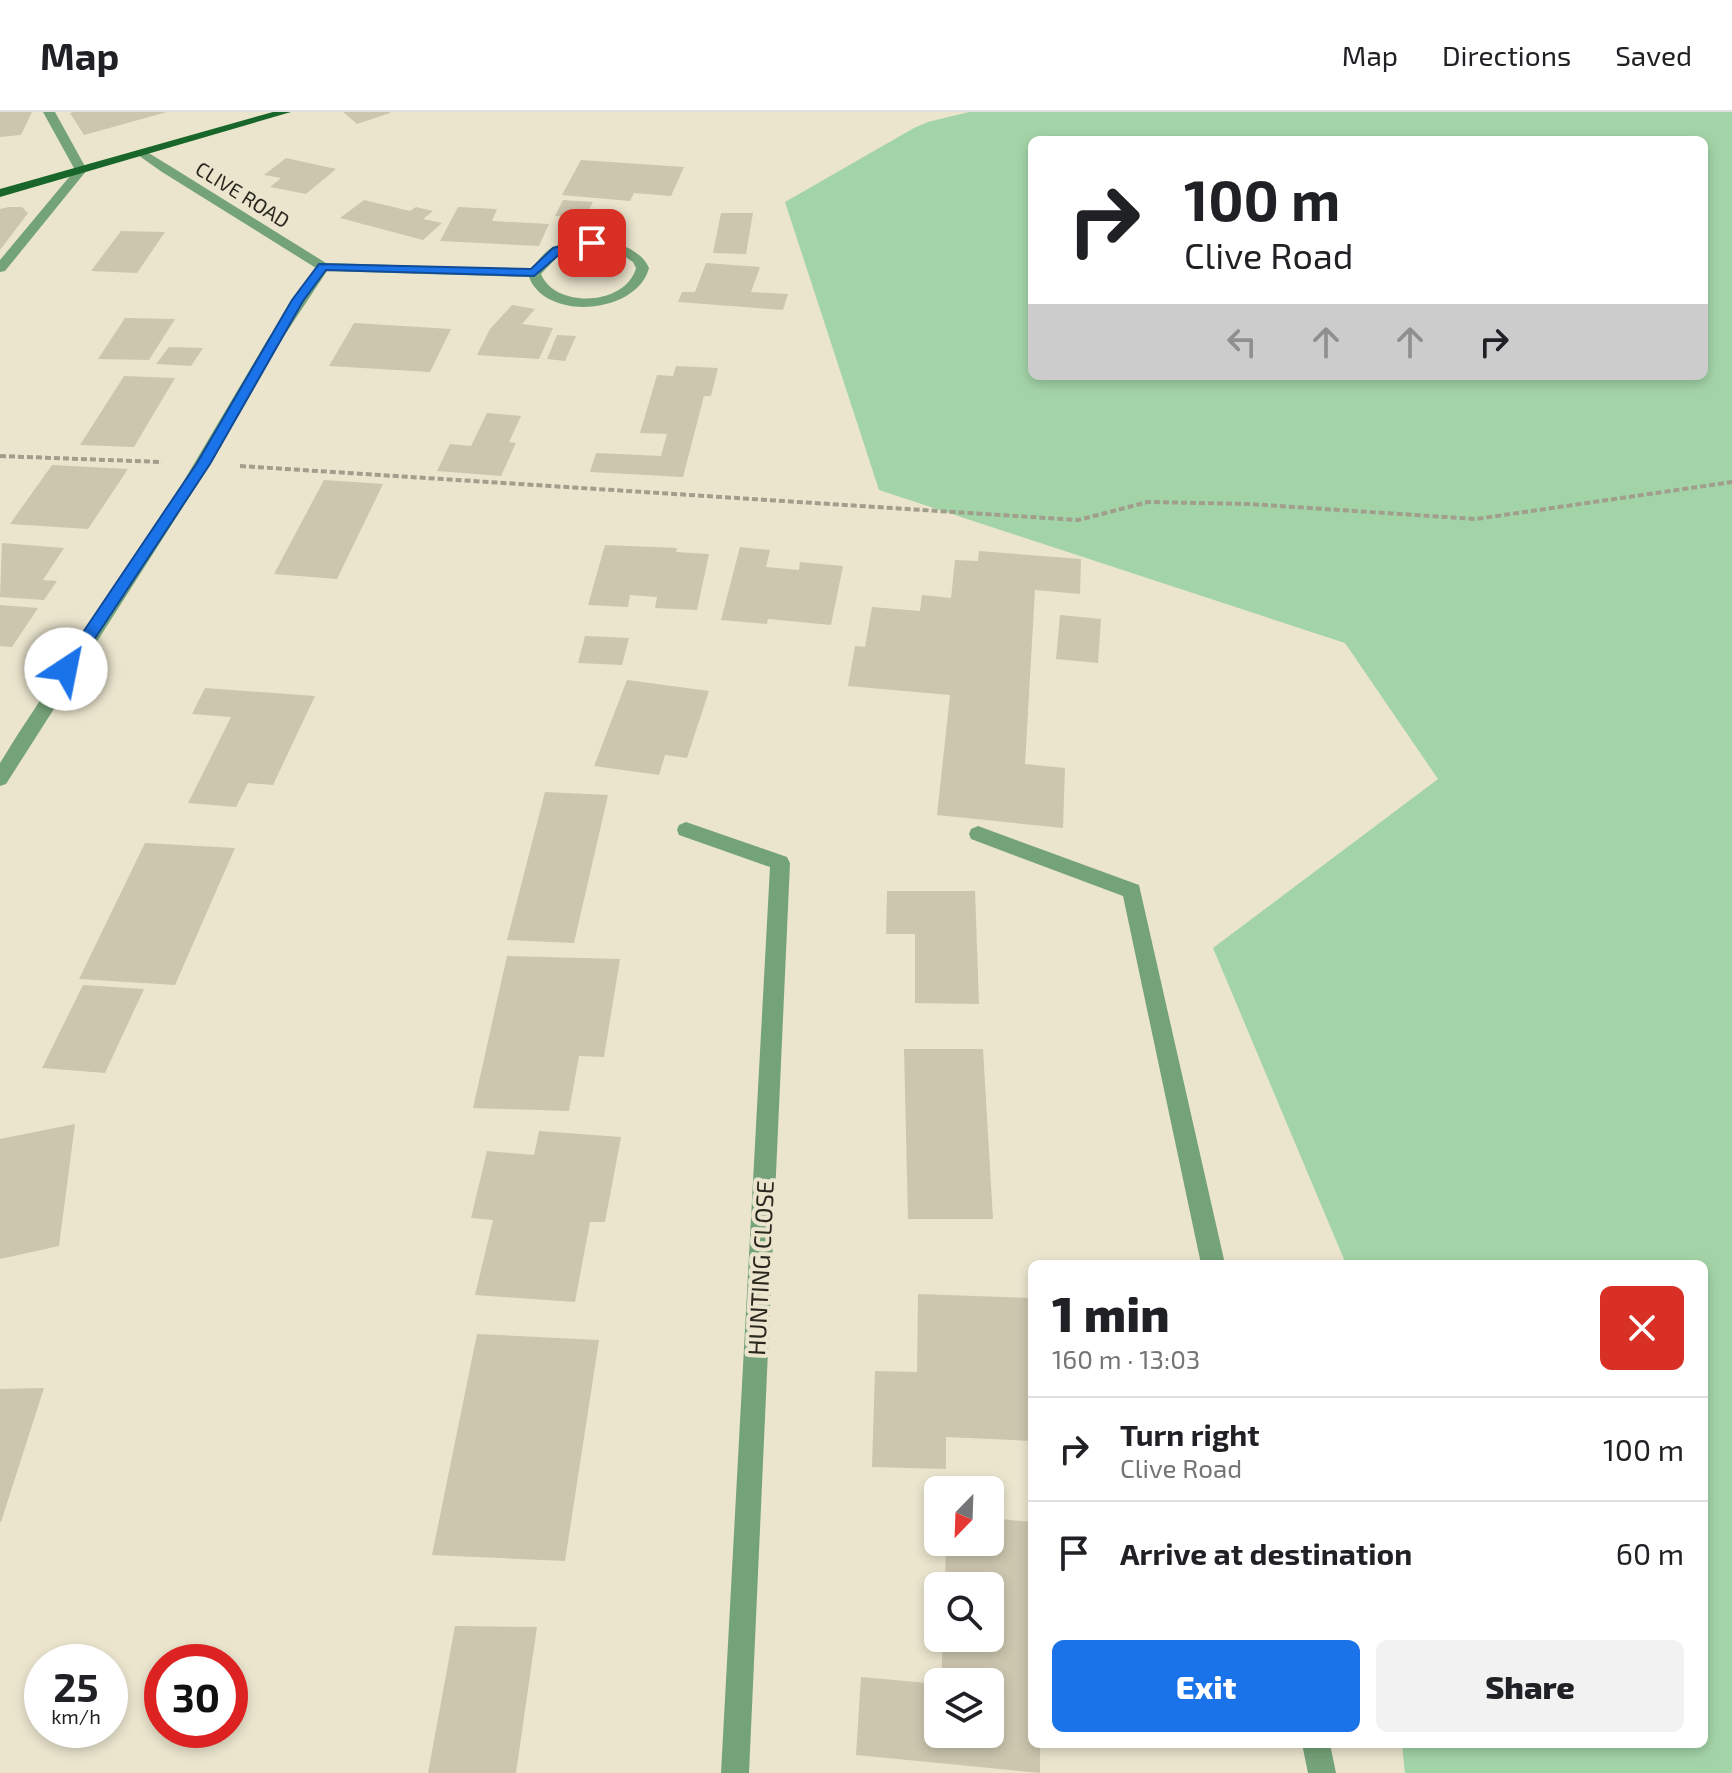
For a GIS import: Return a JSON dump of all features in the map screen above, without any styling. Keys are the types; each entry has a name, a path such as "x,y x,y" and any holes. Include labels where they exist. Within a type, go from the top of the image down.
{"main road":[{"path":"0,193 284,112"}],"street":[{"path":"0,268 81,170 49,112"},
{"name":"CLIVE ROAD","path":"142,153 323,267"},
{"path":"0,779 49,695 204,464 298,300 323,267 534,273 557,250 592,243 619,246 632,253 640,262 641,272 633,285 620,294 584,302 556,298 543,292 536,283 534,273"},
{"name":"HUNTING CLOSE","path":"686,830 780,863 735,1773"},
{"path":"978,834 1132,891 1212,1260"},
{"path":"1317,1748 1322,1773"}],"path":[{"path":"0,456 204,464 1078,520 1148,502 1249,504 1476,519 1732,482"}],"green space":[{"path":"969,112 1732,112 1732,1773 1405,1773 1402,1748 1708,1748 1708,1260 1344,1260 1213,948 1438,779 1345,643 879,490 785,202 914,128"}],"building":[{"path":"0,112 32,112 21,135 0,137"},
{"path":"73,112 167,112 84,135 70,113"},
{"path":"343,112 390,112 390,113 357,124"},
{"path":"286,158 336,169 306,194 270,187 281,178 264,175"},
{"path":"581,160 684,167 671,196 634,193 630,201 562,195"},
{"path":"364,200 410,211 416,207 433,211 423,219 442,223 423,240 340,218"},
{"path":"563,200 593,202 585,218 555,216"},
{"path":"22,207 28,213 0,250 0,209"},
{"path":"458,207 497,209 492,221 549,224 539,246 440,241"},
{"path":"721,213 753,213 746,254 713,253"},
{"path":"121,231 165,232 137,273 91,271"},
{"path":"706,263 760,267 751,292 788,294 783,310 678,302 682,292 695,292"},
{"path":"512,305 535,309 522,324 553,328 539,359 477,355 490,329"},
{"path":"125,318 175,319 149,360 98,359"},
{"path":"354,323 451,329 430,372 329,366"},
{"path":"557,335 576,336 565,361 547,359"},
{"path":"169,347 203,348 191,366 156,364"},
{"path":"676,366 718,368 711,396 704,396 683,477 590,472 596,453 661,456 667,434 640,433 657,375 673,376"},
{"path":"124,376 175,378 134,447 80,445"},
{"path":"487,413 521,416 509,442 516,443 501,476 437,471 450,444 471,446"},
{"path":"52,465 128,469 88,529 10,524"},
{"path":"324,480 383,484 337,579 274,574"},
{"path":"2,543 64,548 43,580 57,581 44,600 0,597"},
{"path":"605,545 677,548 676,552 709,554 697,610 655,608 657,597 630,595 628,607 588,605"},
{"path":"740,547 770,550 766,567 799,570 800,562 843,566 831,625 768,619 767,624 721,620"},
{"path":"979,551 1081,559 1080,594 1035,590 1025,764 1065,768 1063,828 937,815 950,695 848,686 855,646 865,647 872,607 920,611 922,595 951,598 955,560 978,561"},
{"path":"0,605 38,608 12,647 0,646"},
{"path":"1060,615 1101,619 1098,663 1056,659"},
{"path":"585,636 629,638 622,665 578,663"},
{"path":"627,680 709,691 687,758 665,755 659,775 594,766"},
{"path":"205,688 315,696 273,785 248,783 236,807 188,803 231,717 192,714"},
{"path":"545,792 608,795 574,943 507,940"},
{"path":"145,843 235,848 175,985 79,979"},
{"path":"887,891 975,891 979,1004 915,1003 915,934 886,934"},
{"path":"507,956 620,959 604,1057 579,1056 569,1111 473,1108"},
{"path":"83,985 144,989 105,1073 42,1068"},
{"path":"904,1049 983,1049 993,1219 908,1219"},
{"path":"75,1124 59,1246 0,1259 0,1139"},
{"path":"539,1131 621,1137 605,1222 590,1222 575,1302 475,1295 493,1220 471,1218 487,1151 534,1155"},
{"path":"918,1294 1028,1298 1028,1441 946,1437 946,1469 872,1467 875,1371 917,1372"},
{"path":"477,1334 599,1340 565,1561 432,1555"},
{"path":"44,1388 1,1522 0,1522 0,1389"},
{"path":"1004,1519 1028,1522 1028,1748 1040,1748 1040,1773 856,1755 861,1677 924,1683 924,1748 1004,1748 1004,1668 942,1668 942,1652 1004,1652 1004,1572 945,1572 946,1556 1004,1556"},
{"path":"455,1626 537,1627 516,1773 428,1773"}],"route":[{"path":"66,669 204,464 298,300 323,267 534,273 557,250 592,243"}]}
